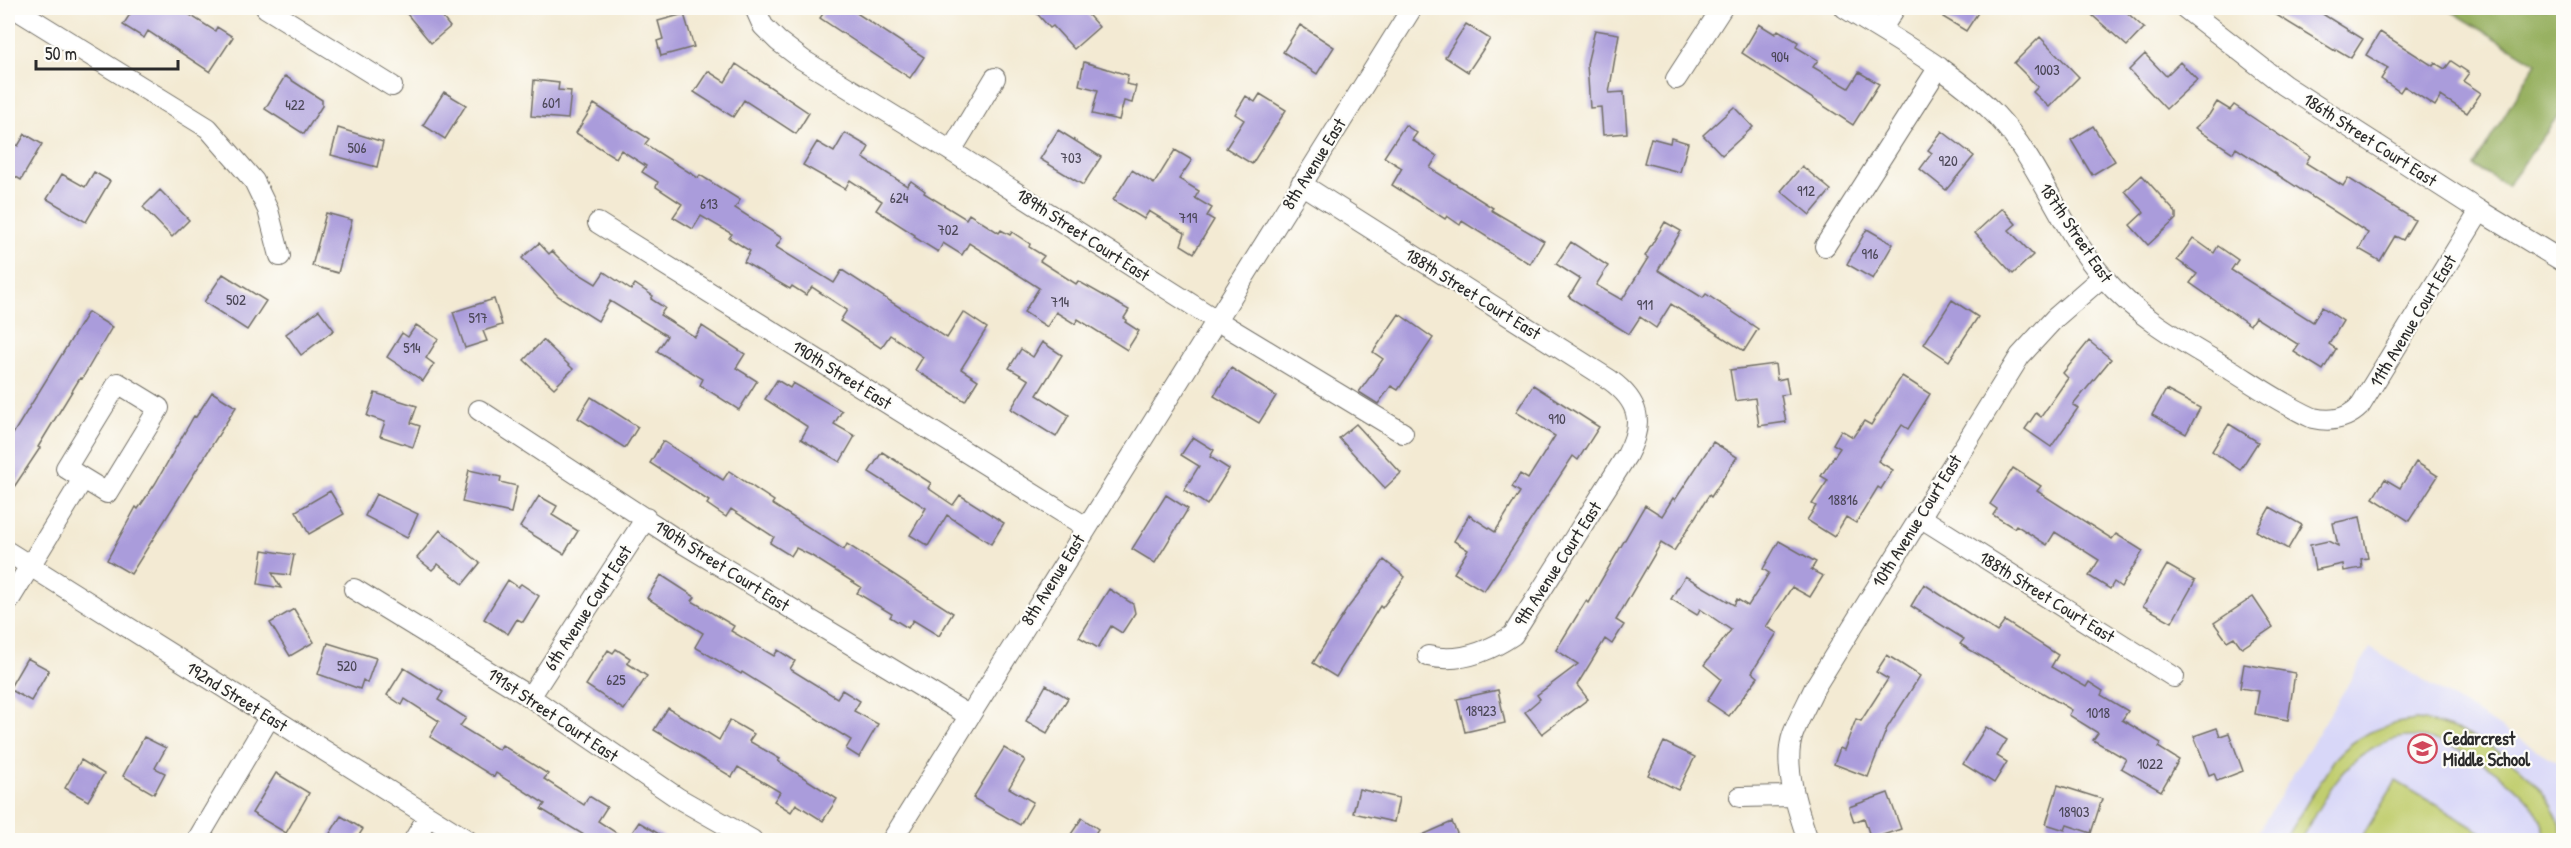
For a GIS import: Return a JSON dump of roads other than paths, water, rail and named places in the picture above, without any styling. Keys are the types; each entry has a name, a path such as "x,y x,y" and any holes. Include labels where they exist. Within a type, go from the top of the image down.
{"street":[{"path":"14,8 208,128 254,181 268,210 280,256"},
{"path":"266,8 392,86"},
{"name":"189th Street Court East","path":"755,8 763,26 803,60 951,151 1216,320"},
{"name":"8th Avenue East","path":"892,840 968,715 1412,8"},
{"path":"1676,79 1722,8"},
{"name":"187th Street East","path":"1845,8 1939,67 1978,99 2008,129 2102,277 2141,314 2299,412 2327,421 2336,419"},
{"path":"1881,30 1895,8"},
{"name":"186th Street Court East","path":"2185,8 2284,85 2564,262"},
{"path":"1825,246 1939,67"},
{"path":"951,151 995,78"},
{"name":"188th Street Court East","path":"1301,184 1610,380 1624,391 1636,412"},
{"name":"11th Avenue Court East","path":"2336,419 2354,412 2368,395 2480,211"},
{"name":"190th Street East","path":"598,223 1086,527"},
{"name":"10th Avenue Court East","path":"1808,840 1793,796 1790,747 1793,735 1815,687 2020,356 2055,318 2102,277"},
{"path":"1216,320 1403,433"},
{"path":"118,383 159,408 106,493 83,479 66,468 118,383"},
{"name":"190th Street Court East","path":"479,410 676,539 968,715"},
{"name":"9th Avenue Court East","path":"1428,656 1442,659 1482,653 1513,634 1637,437 1639,425 1636,412"},
{"path":"8,602 83,479"},
{"name":"188th Street Court East","path":"1920,517 2174,677"},
{"name":"6th Avenue Court East","path":"530,697 645,518"},
{"name":"192nd Street East","path":"8,552 269,718 467,840"},
{"name":"191st Street Court East","path":"354,589 530,697 678,798 752,840"},
{"path":"197,840 269,718"},
{"path":"1740,798 1793,796"},
{"path":"414,840 428,816"}],"place":[{"name":"Cedarcrest Middle School","path":"2422,749"}]}
